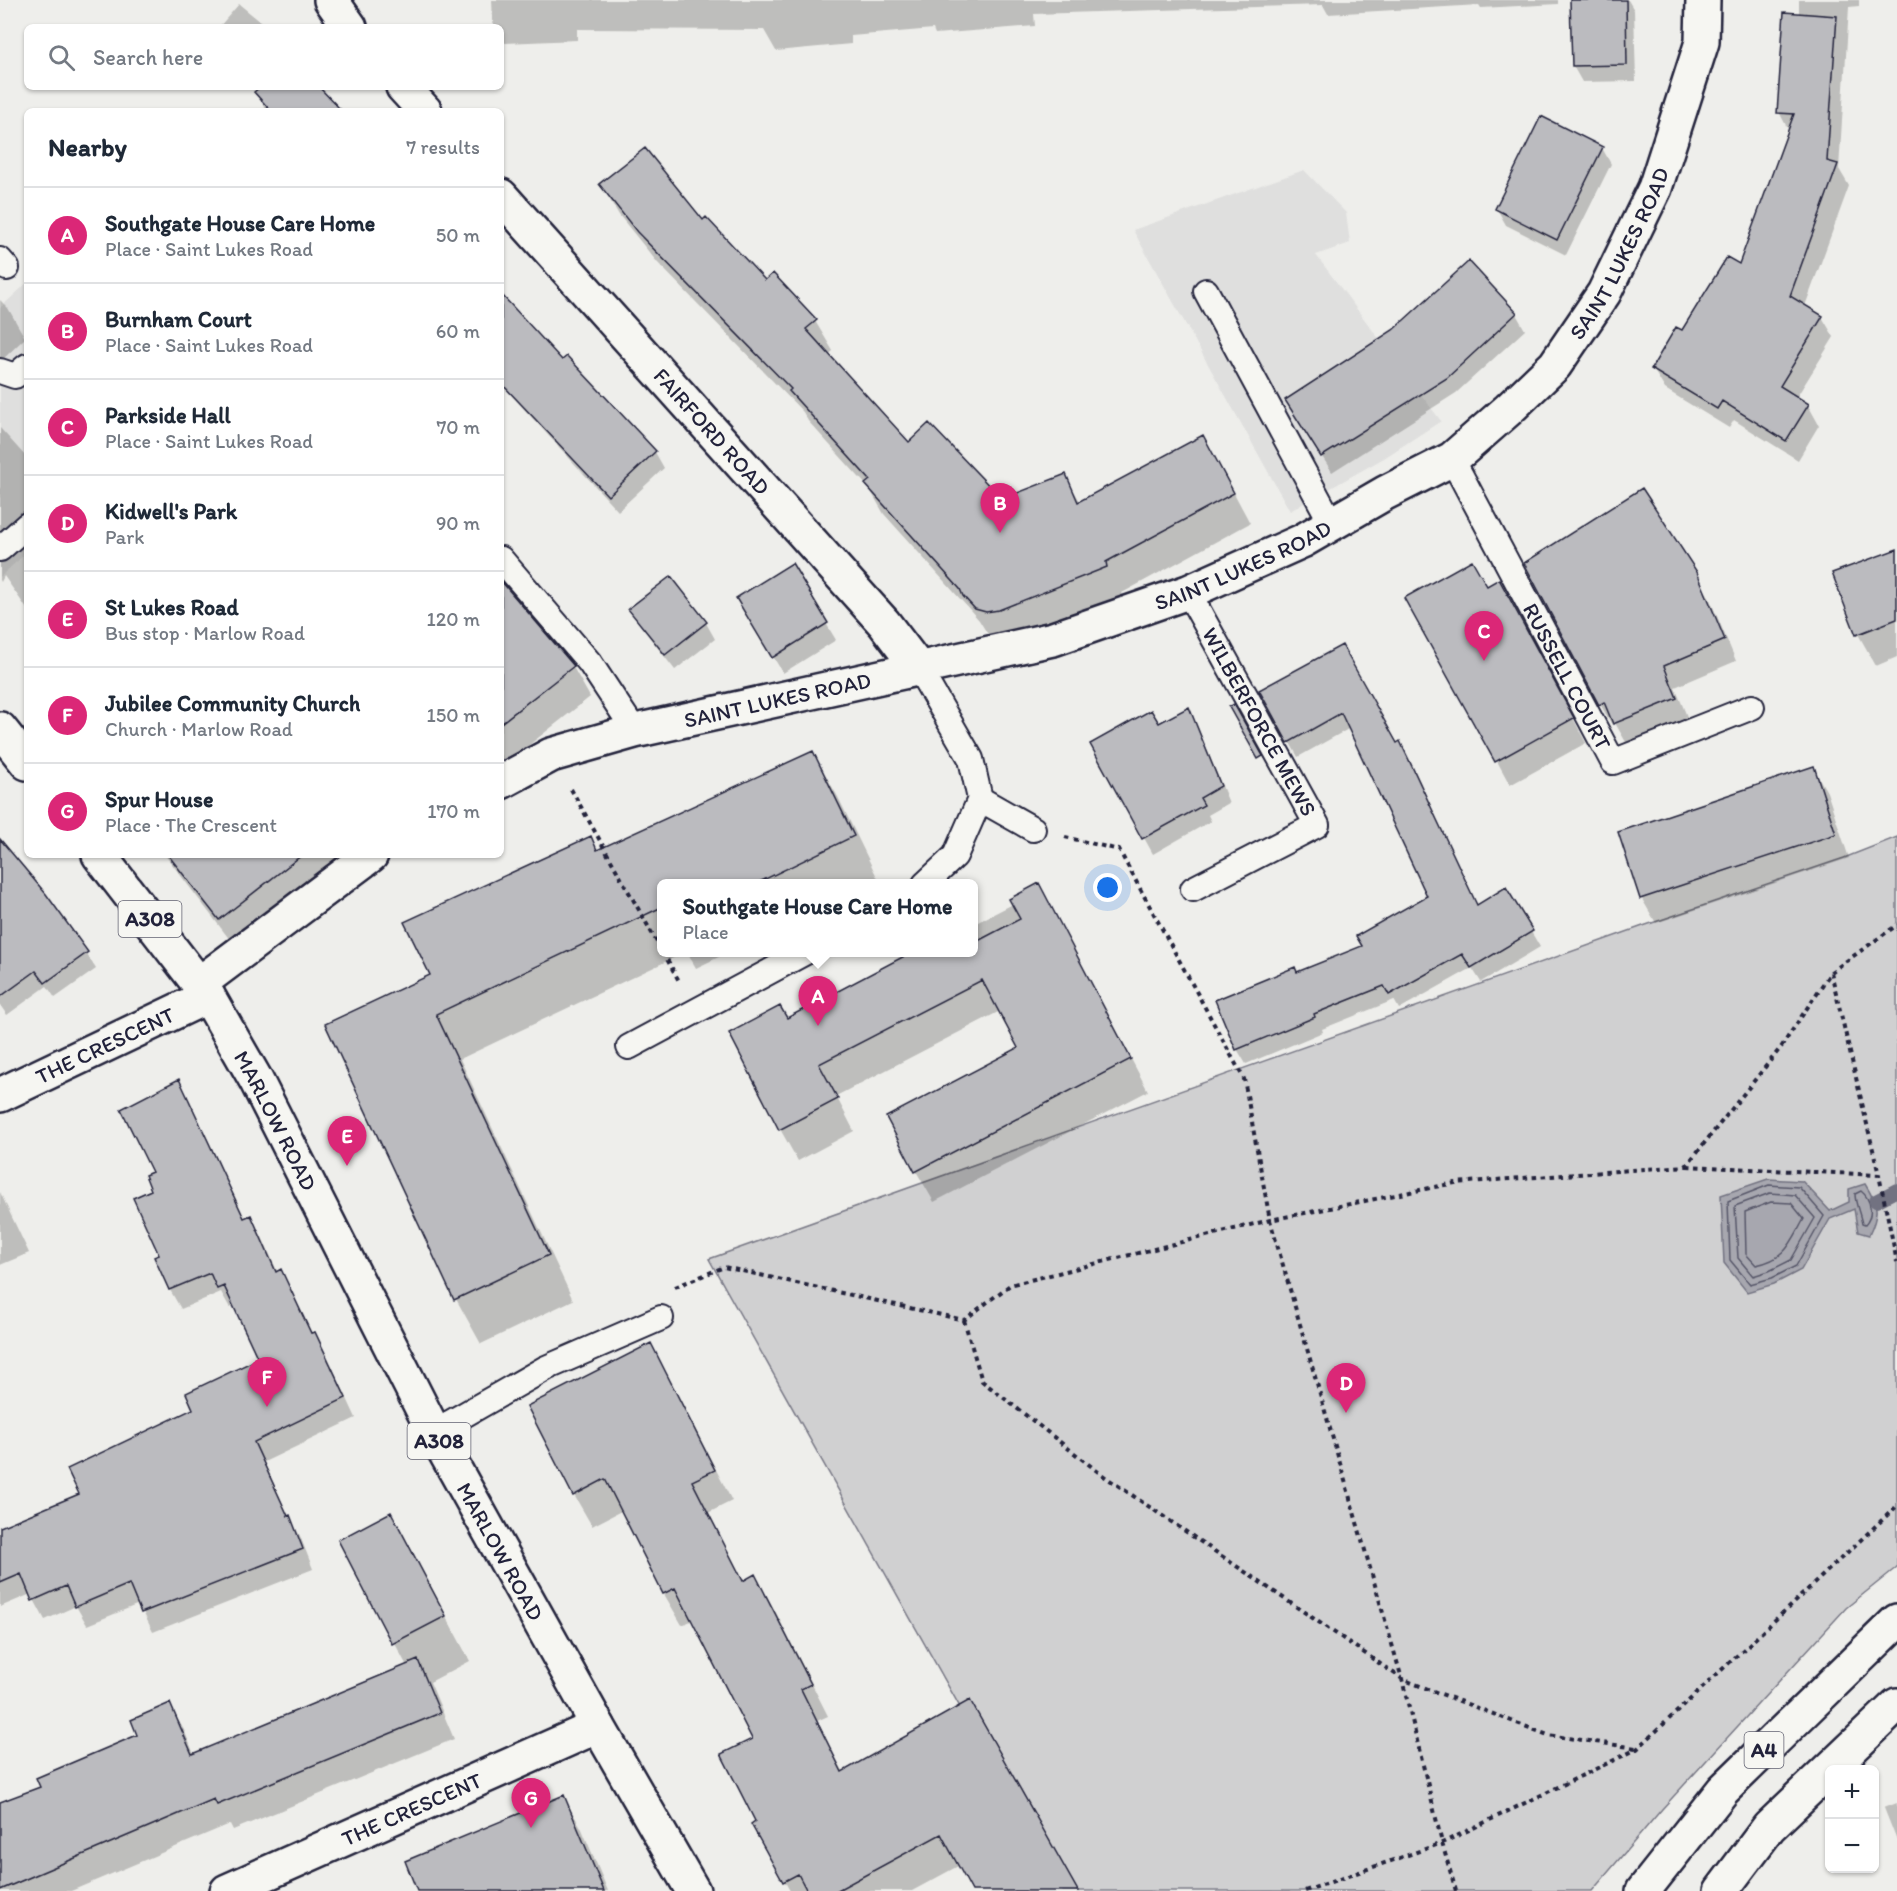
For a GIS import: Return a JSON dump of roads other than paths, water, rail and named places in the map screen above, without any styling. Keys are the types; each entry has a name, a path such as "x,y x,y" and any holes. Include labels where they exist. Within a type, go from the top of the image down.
{"street":[{"path":"331,0 348,24"},
{"name":"SAINT LUKES ROAD","path":"504,781 551,755 635,731 1053,639 1188,592 1302,541 1452,459 1555,365 1604,292 1655,188 1702,42 1703,0"},
{"path":"406,90 422,108"},
{"name":"FAIRFORD ROAD","path":"504,199 884,623 920,669"},
{"path":"0,729 24,759"},
{"name":"A308","path":"101,858 204,989"},
{"path":"204,989 367,858"},
{"name":"THE CRESCENT","path":"0,1095 204,989"},
{"name":"MARLOW ROAD","path":"204,989 256,1080 434,1432 693,1891"},
{"name":"A4","path":"1643,1891 1723,1790 1897,1621"},
{"name":"A4","path":"1720,1891 1769,1827 1897,1705"},
{"name":"THE CRESCENT","path":"227,1891 598,1726"}],"lane":[{"path":"1206,291 1332,524"},
{"path":"0,370 15,376 24,368"},
{"name":"RUSSELL COURT","path":"1452,459 1613,762 1752,707"},
{"path":"0,549 24,528"},
{"path":"504,563 590,663 635,731"},
{"name":"WILBERFORCE MEWS","path":"1188,592 1317,825 1193,888"},
{"path":"920,669 971,759 980,799 955,856 930,879"},
{"path":"980,799 1033,829"},
{"path":"629,1047 797,957"},
{"path":"434,1432 546,1368 661,1318"}],"water":[{"path":"1768,1179 1802,1181 1830,1211 1849,1202 1849,1189 1865,1184 1876,1209 1875,1220 1869,1235 1858,1232 1854,1209 1830,1219 1801,1270 1774,1284 1747,1292 1724,1263 1721,1195"}],"waterway":[{"path":"1876,1201 1897,1190"}],"place":[{"name":"Burnham Court","path":"1000,533"},
{"name":"Parkside Hall","path":"1484,661"},
{"name":"Southgate House Care Home","path":"818,1026"},
{"name":"St Lukes Road","path":"347,1166"},
{"name":"Jubilee Community Church","path":"267,1407"},
{"name":"Kidwell's Park","path":"1346,1413"},
{"name":"Spur House","path":"531,1828"}]}
